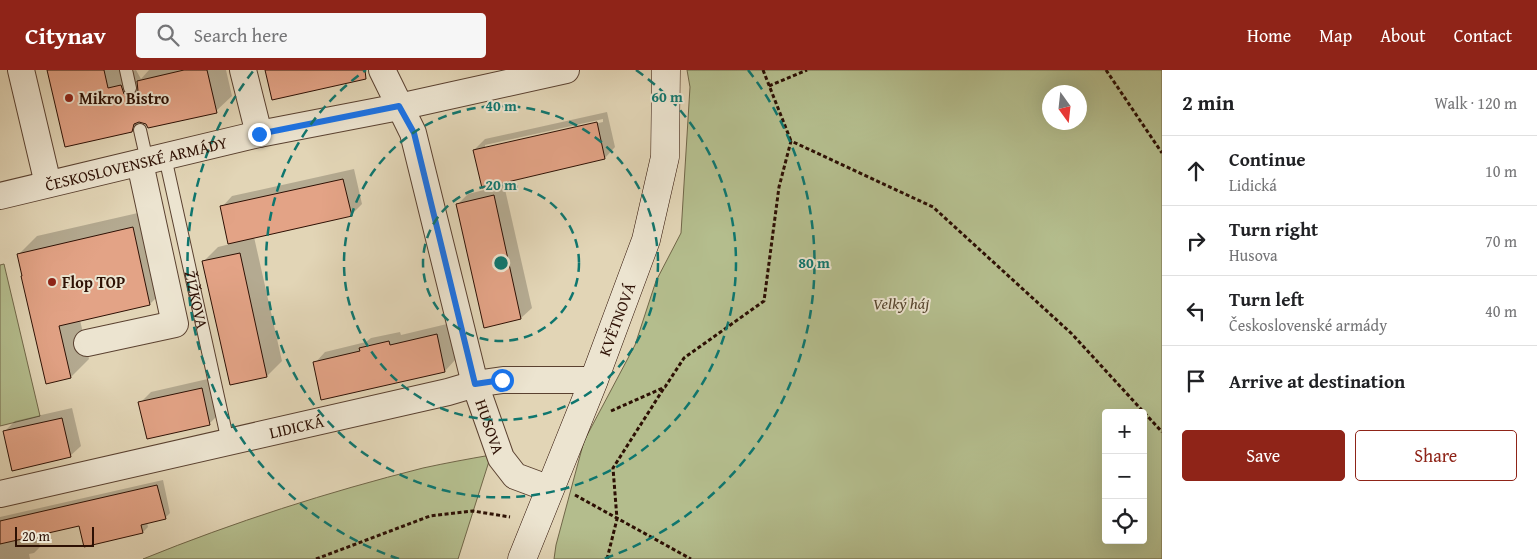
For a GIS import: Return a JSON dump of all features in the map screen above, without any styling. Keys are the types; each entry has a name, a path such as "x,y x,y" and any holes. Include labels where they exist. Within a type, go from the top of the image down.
{"street":[{"path":"21,70 48,184"},
{"path":"243,70 259,134"},
{"name":"HUSOVA","path":"382,70 414,133 475,384 501,458 514,476 550,489"},
{"name":"ČESKOSLOVENSKÉ ARMÁDY","path":"0,196 259,134 566,70"},
{"name":"KVĚTNOVÁ","path":"522,559 594,380 646,240 665,157 666,70"},
{"name":"ŽIŽKOVA","path":"88,343 175,324 151,160"},
{"name":"LIDICKÁ","path":"0,494 448,392 475,384 502,380 594,380"}],"lane":[{"path":"126,70 130,88"},
{"path":"140,130 151,160"},
{"name":"ŽIŽKOVA","path":"151,160 228,442"}],"path":[{"path":"608,559 617,519 613,468 684,358 764,301 779,187 791,141 763,70"},
{"path":"769,86 807,70"},
{"path":"1106,70 1162,153"},
{"path":"791,141 933,207 1072,334 1162,432"},
{"path":"575,427 665,387"},
{"path":"550,489 579,496 691,559"},
{"path":"316,559 430,516 473,511 538,521"}],"green space":[{"name":"Velký háj","path":"687,70 1162,70 1162,559 554,559 556,545 584,441 635,345 656,281 681,233 690,87"},
{"path":"4,264 40,416 0,426 0,265"},
{"path":"491,455 458,559 143,559 247,520 352,487 423,468"}],"building":[{"path":"47,70 104,70 108,88 121,85 124,94 131,96 138,91 137,81 184,70 207,70 217,113 148,128 146,124 139,122 134,124 132,132 65,147"},
{"path":"265,70 365,70 366,79 272,100"},
{"path":"597,122 605,159 482,188 473,150"},
{"path":"343,179 352,216 228,244 220,206"},
{"path":"494,195 521,319 484,328 456,204"},
{"path":"133,227 150,305 59,326 71,378 46,384 17,254"},
{"path":"240,253 267,377 230,385 202,261"},
{"path":"437,334 445,372 321,400 313,362 360,351 359,348 389,341 390,345"},
{"path":"202,388 210,425 147,439 138,402"},
{"path":"62,418 71,457 12,471 3,431"},
{"path":"157,485 166,519 141,525 143,533 84,547 79,526 0,544 0,521"}],"place":[{"name":"Mikro Bistro","path":"69,98"},
{"name":"Flop TOP","path":"52,282"}],"route":[{"path":"259,134 399,106 414,133 475,384 502,380"}]}
